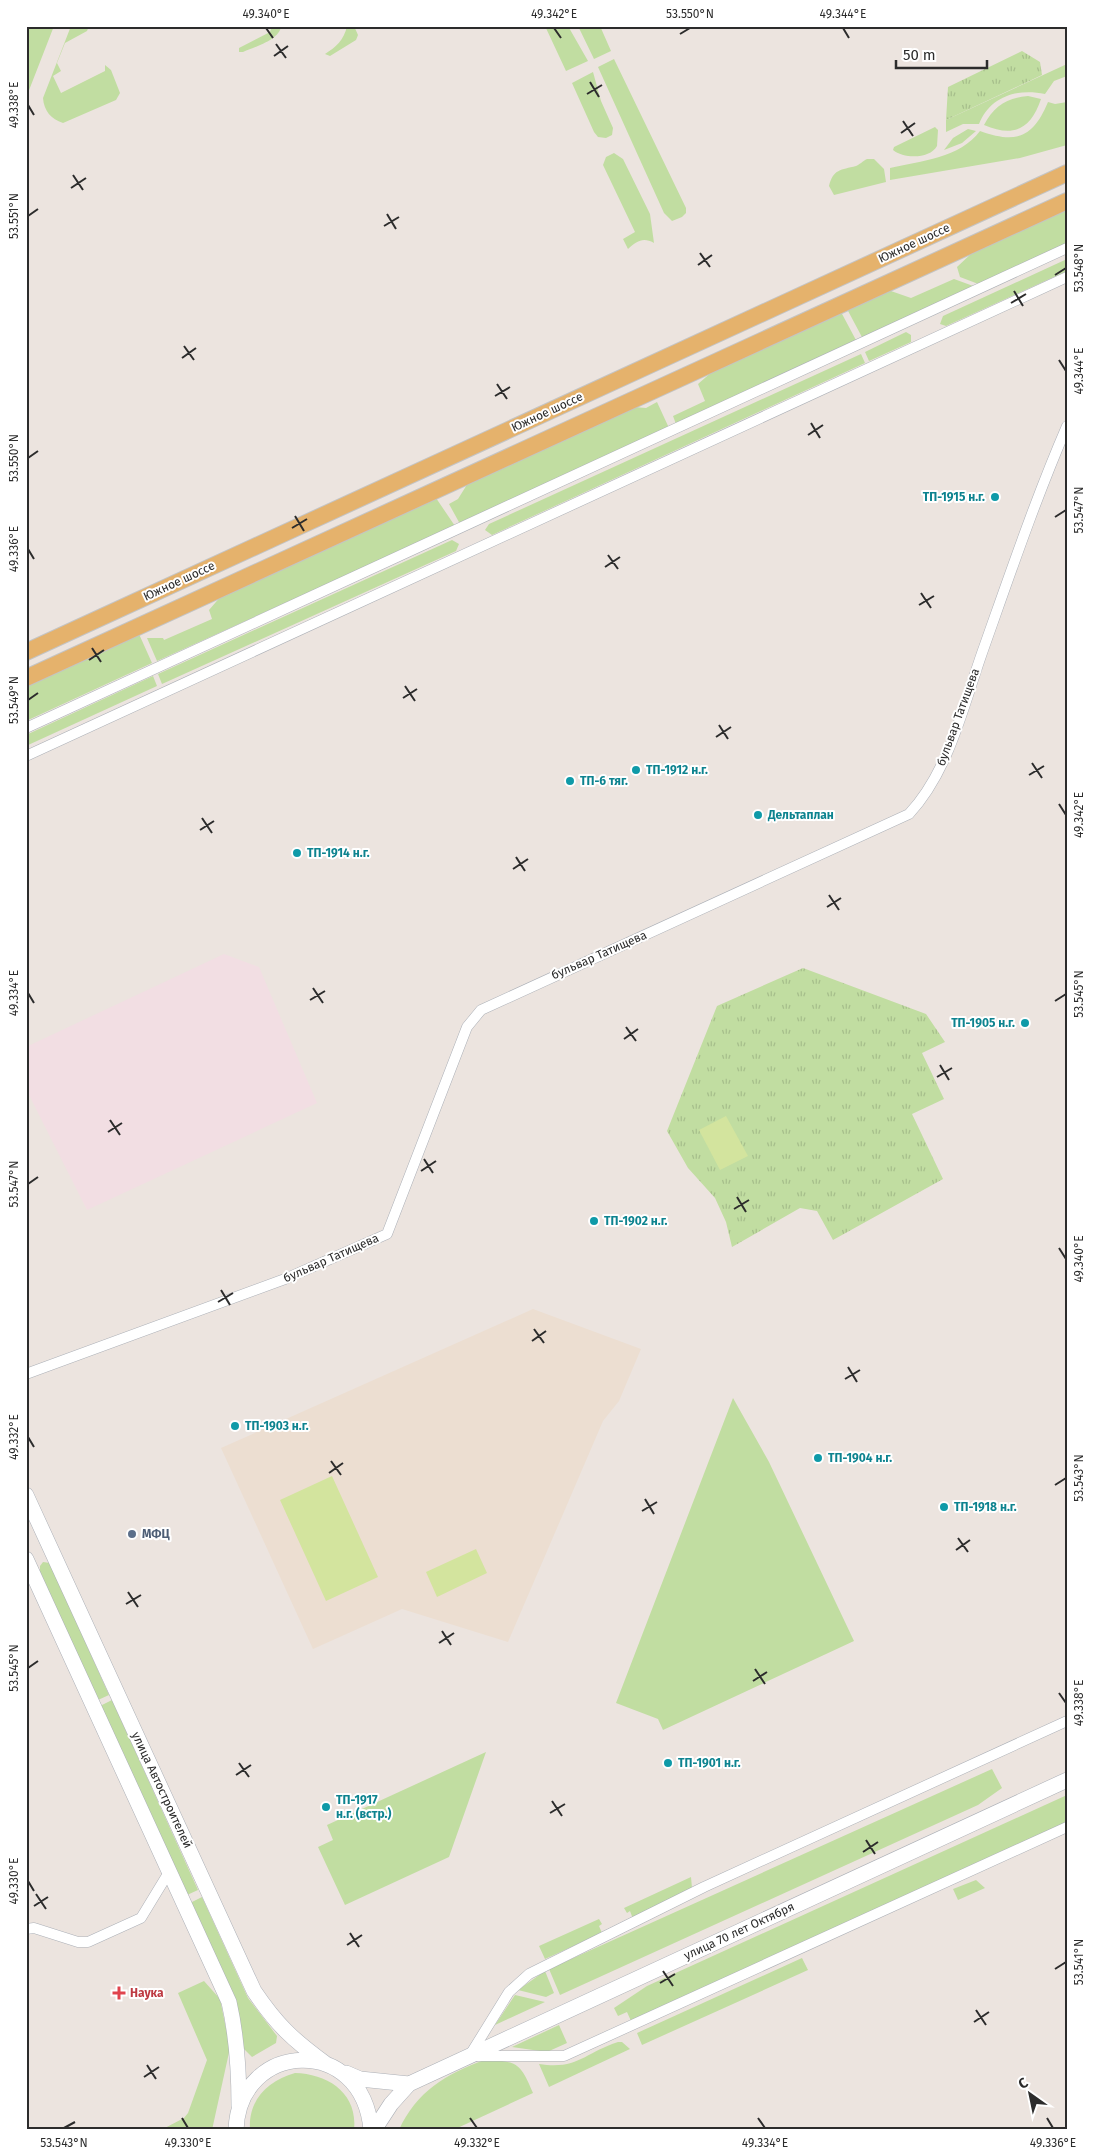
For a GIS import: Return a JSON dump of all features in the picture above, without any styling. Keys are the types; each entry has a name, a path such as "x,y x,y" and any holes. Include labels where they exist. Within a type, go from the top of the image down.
{"main road":[{"name":"Южное шоссе","path":"26,652 1067,173"},
{"name":"Южное шоссе","path":"26,678 1067,201"},
{"name":"улица Автостроителей","path":"26,1495 254,1991 276,2023 299,2044 326,2064"},
{"path":"51,1548 26,1559 229,2002 235,2028 239,2061 236,2130"},
{"name":"улица 70 лет Октября","path":"372,2130 408,2084 1067,1780"},
{"path":"228,2130 249,2087 264,2072 284,2063 305,2060 326,2064 360,2079 408,2084"},
{"path":"341,2071 354,2083 364,2097 372,2130"}],"street":[{"path":"26,728 1067,248"},
{"path":"26,756 1067,277"},
{"name":"бульвар Татищева","path":"26,1374 285,1279 387,1234 467,1027 481,1010 909,814 926,796 943,762 1003,594 1067,426"},
{"path":"469,2056 509,1992 529,1974 713,1883 1067,1721"},
{"path":"469,2056 564,2056 1067,1827"},
{"path":"26,1929 34,1928 78,1942 88,1942 140,1918 170,1872"}],"shaded area":[{"path":"224,954 259,967 317,1103 87,1210 26,1089 26,1047"},
{"path":"533,1309 641,1349 619,1401 603,1421 508,1642 402,1609 313,1649 221,1448"}],"green space":[{"path":"26,26 54,26 26,98"},
{"path":"71,26 89,26 87,31 65,43 57,63 61,71 53,76 61,93 105,71 105,65 111,70 120,93 116,100 63,123 49,114 43,98"},
{"path":"272,26 281,26 280,31 271,39 243,52 239,52 239,48 270,32"},
{"path":"347,26 354,26 358,35 356,40 330,56 325,54 339,43"},
{"path":"545,26 568,26 588,61 566,71"},
{"path":"578,26 600,26 611,51 594,59"},
{"path":"1022,51 1040,62 1042,75 946,120 948,87"},
{"path":"614,59 686,208 686,213 682,217 672,221 664,213 598,67"},
{"path":"1067,64 1067,76 1054,81 1045,94 1025,92 1006,96 990,107 979,124 963,124 946,132 946,120"},
{"path":"593,72 601,101 613,128 612,135 606,138 598,137 594,132 572,83"},
{"path":"1028,96 1041,99 1032,118 1020,128 1004,131 984,125 992,113 1002,104"},
{"path":"1048,102 1055,104 1067,102 1067,145 1020,158 890,180 890,168 951,153 972,140 980,131 1004,137 1022,135 1036,124"},
{"path":"935,127 938,130 937,146 929,153 910,156 893,150 894,147"},
{"path":"968,129 976,131 962,143 944,150 953,138"},
{"path":"614,153 623,159 650,214 654,243 647,240 640,241 628,249 623,239 635,232 603,165 606,157"},
{"path":"867,159 874,159 884,169 886,182 834,195 829,186 835,173"},
{"path":"1067,209 1067,246 981,285 960,277 957,267 973,252"},
{"path":"1067,259 1067,271 946,326 940,324 943,316"},
{"path":"954,279 976,287 863,339 847,309 888,290 911,298"},
{"path":"841,312 857,342 676,424 673,416 705,401 698,384 713,371"},
{"path":"906,332 911,335 911,342 869,361 865,352"},
{"path":"861,354 865,363 492,535 485,530 489,524"},
{"path":"657,402 669,428 460,524 449,504 458,499 468,483 634,407 646,408"},
{"path":"436,498 455,526 157,661 147,638 163,638 164,640 212,619 209,610 222,595"},
{"path":"452,540 459,544 456,551 162,684 158,674"},
{"path":"139,634 152,663 26,721 26,685"},
{"path":"153,676 157,686 26,746 26,735"},
{"path":"803,968 926,1014 945,1042 922,1053 944,1099 912,1114 943,1179 833,1240 817,1211 800,1208 732,1247 726,1222 715,1198 688,1168 667,1131 717,1006"},
{"path":"726,1116 748,1156 720,1170 699,1130"},
{"path":"733,1398 769,1462 854,1641 663,1730 658,1719 616,1703"},
{"path":"332,1476 378,1577 326,1601 280,1500"},
{"path":"476,1549 487,1573 437,1597 426,1572"},
{"path":"43,1562 50,1563 109,1695 98,1700 40,1572 40,1566"},
{"path":"112,1700 198,1890 187,1895 100,1706"},
{"path":"486,1752 449,1857 345,1905 318,1847 333,1840 327,1825"},
{"path":"992,1769 1002,1788 978,1805 560,1995 549,1969"},
{"path":"1067,1795 1067,1822 631,2021 627,2012 618,2016 614,2008 647,1986"},
{"path":"691,1877 692,1888 633,1919 630,1911 627,1913 624,1908"},
{"path":"976,1880 985,1888 958,1900 953,1889"},
{"path":"202,1897 248,1998 277,2036 276,2043 252,2057 244,2049 190,1903"},
{"path":"599,1919 602,1924 599,1926 602,1933 545,1959 539,1946"},
{"path":"802,1958 808,1970 642,2045 637,2033"},
{"path":"545,1971 554,1993 546,1997 518,1990"},
{"path":"204,1981 220,1999 230,2048 212,2130 161,2130 184,2118 188,2113 207,2060 178,1993"},
{"path":"515,1995 545,2002 495,2025"},
{"path":"559,2025 567,2043 547,2052 512,2047"},
{"path":"618,2042 622,2042 630,2049 549,2087 539,2064 563,2065 572,2063"},
{"path":"484,2060 504,2061 516,2065 524,2075 533,2093 453,2130 399,2130 414,2105 423,2095 445,2078"},
{"path":"295,2073 319,2077 338,2088 346,2096 351,2106 354,2117 354,2130 250,2130 252,2109 256,2100 268,2086 285,2076"}],"place":[{"name":"ТП-1915 н.г.","path":"995,497"},
{"name":"ТП-1912 н.г.","path":"636,770"},
{"name":"ТП-6 тяг.","path":"570,781"},
{"name":"Дельтаплан","path":"758,815"},
{"name":"ТП-1914 н.г.","path":"297,853"},
{"name":"ТП-1905 н.г.","path":"1025,1023"},
{"name":"ТП-1902 н.г.","path":"594,1221"},
{"name":"ТП-1903 н.г.","path":"235,1426"},
{"name":"ТП-1904 н.г.","path":"818,1458"},
{"name":"ТП-1918 н.г.","path":"944,1507"},
{"name":"МФЦ","path":"132,1534"},
{"name":"ТП-1901 н.г.","path":"668,1763"},
{"name":"ТП-1917 н.г. (встр.)","path":"326,1807"},
{"name":"Наука","path":"119,1993"}]}
